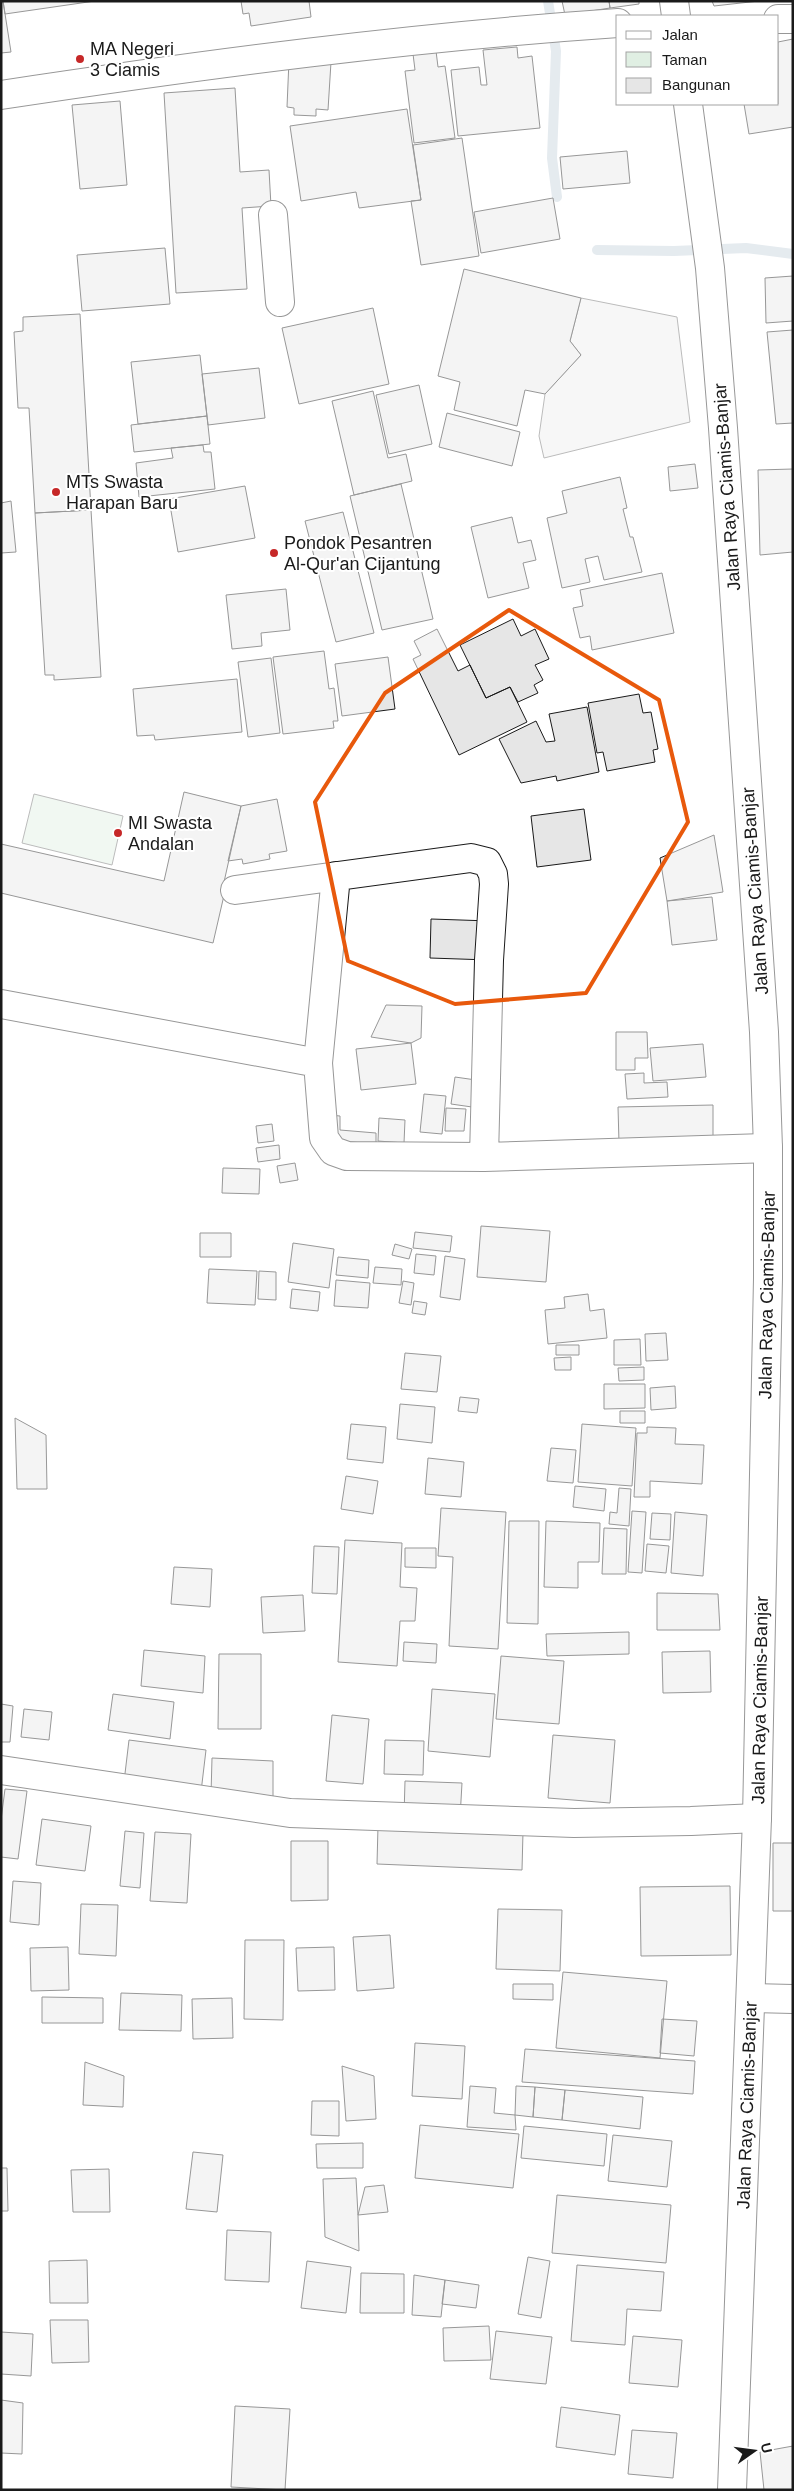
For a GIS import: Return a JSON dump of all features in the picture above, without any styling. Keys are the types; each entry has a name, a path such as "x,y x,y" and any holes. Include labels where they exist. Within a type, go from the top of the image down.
{"main road":[{"path":"674,1 676,15"},
{"path":"779,19 793,19"},
{"path":"1,95 221,62 532,29 616,23"},
{"name":"Jalan Raya Ciamis-Banjar","path":"688,105 710,268 724,428 764,1022 768,1148 768,1278 757,1818 732,2490"},
{"path":"273,215 280,302"},
{"path":"234,890 471,858 484,860 490,866 494,884 484,1157"},
{"path":"336,876 318,1063 324,1138 333,1151 347,1156 484,1157 768,1148"},
{"path":"1,1004 318,1063"},
{"path":"1,1770 290,1813 574,1823 757,1818"},
{"path":"751,1998 793,1999"}],"highlighted area":[{"path":"509,610 659,700 688,822 586,993 455,1004 348,961 315,802 385,693"}],"green space":[{"path":"34,794 123,816 112,865 22,843"}],"shaded area":[{"path":"581,298 677,317 690,422 544,458 539,436 545,394 581,355 570,341"}],"building":[{"path":"1,1 3,1 11,52 1,53"},
{"path":"3,1 95,1 5,14"},
{"path":"241,1 309,1 311,17 251,26 249,13 243,14"},
{"path":"562,1 609,1 610,8 565,15"},
{"path":"609,1 639,1 639,4 610,8"},
{"path":"712,1 759,1 714,6"},
{"path":"793,39 793,127 749,134 744,105 779,105 779,42"},
{"path":"517,47 518,58 532,56 540,128 458,136 451,70 479,67 481,85 487,85 483,50"},
{"path":"436,51 438,67 445,66 455,138 414,143 405,71 415,70 413,54"},
{"path":"289,60 331,62 328,110 316,109 316,116 294,115 294,108 287,107"},
{"path":"235,88 240,172 269,170 271,206 242,208 247,289 176,293 164,93"},
{"path":"120,101 127,185 80,189 72,105"},
{"path":"407,109 421,200 359,208 356,192 301,201 290,126"},
{"path":"462,138 479,256 421,265 411,201 421,200 413,145"},
{"path":"627,151 630,183 563,189 560,157"},
{"path":"553,198 560,239 481,253 474,212"},
{"path":"165,248 170,304 82,311 77,255"},
{"path":"464,269 581,298 570,341 581,355 545,394 525,390 517,426 454,410 460,382 438,376"},
{"path":"793,276 793,321 766,323 765,278"},
{"path":"373,308 389,384 299,404 282,328"},
{"path":"80,314 91,510 35,513 29,408 18,408 14,332 23,331 23,317"},
{"path":"793,330 793,423 776,424 767,332"},
{"path":"200,355 207,416 138,424 131,362"},
{"path":"259,368 265,418 208,425 202,374"},
{"path":"419,385 432,444 389,454 376,395"},
{"path":"373,391 388,458 406,454 412,481 354,495 332,401"},
{"path":"447,413 520,432 512,466 439,447"},
{"path":"207,416 210,444 134,452 131,425"},
{"path":"203,445 204,452 211,452 215,489 139,497 136,463 173,458 171,448"},
{"path":"695,464 698,488 670,491 668,467"},
{"path":"793,469 793,552 760,555 758,470"},
{"path":"620,477 627,508 623,509 642,572 604,580 598,556 585,559 590,582 562,588 547,518 567,513 562,491"},
{"path":"401,484 433,619 382,630 350,496"},
{"path":"245,486 255,538 178,552 169,499"},
{"path":"11,501 16,552 1,553 1,503"},
{"path":"91,510 101,677 54,680 54,675 45,675 35,513"},
{"path":"343,512 374,633 336,642 305,521"},
{"path":"512,517 518,543 531,540 536,560 523,563 529,588 488,598 471,527"},
{"path":"662,573 674,633 592,650 590,636 580,638 573,608 583,606 580,590"},
{"path":"286,589 290,630 261,633 262,646 232,649 226,595"},
{"path":"513,619 521,636 535,629 549,659 535,665 543,680 534,685 538,693 518,702 510,687 486,698 460,645"},
{"path":"437,629 458,671 470,665 486,698 510,687 527,722 459,755 413,659 421,655 414,641"},
{"path":"324,651 329,689 334,688 338,721 333,721 334,728 283,734 273,657"},
{"path":"388,657 395,709 342,716 335,664"},
{"path":"271,658 280,733 248,737 238,662"},
{"path":"237,679 242,732 155,740 154,735 137,736 133,689"},
{"path":"639,694 643,713 651,712 658,749 653,750 655,762 607,771 603,752 597,753 588,703"},
{"path":"587,707 599,772 557,781 556,776 521,783 499,739 536,721 546,742 555,741 549,714"},
{"path":"184,792 241,806 222,891 225,891 213,943 1,893 1,844 164,881"},
{"path":"277,799 287,851 269,854 270,859 243,864 242,859 228,861 241,806"},
{"path":"584,809 591,860 537,867 531,816"},
{"path":"714,835 723,892 667,901 660,858"},
{"path":"712,897 717,940 672,945 667,901"},
{"path":"431,919 490,921 489,960 430,958"},
{"path":"386,1005 422,1006 421,1038 411,1043 371,1037"},
{"path":"616,1032 647,1032 648,1058 635,1058 635,1070 616,1070"},
{"path":"411,1043 416,1084 361,1090 356,1049"},
{"path":"703,1044 706,1077 653,1081 650,1048"},
{"path":"644,1073 644,1083 667,1082 668,1097 627,1099 625,1074"},
{"path":"455,1077 476,1080 472,1107 451,1104"},
{"path":"424,1094 446,1096 442,1134 420,1132"},
{"path":"713,1105 713,1141 619,1143 618,1107"},
{"path":"446,1108 466,1109 464,1131 445,1131"},
{"path":"329,1115 340,1116 340,1130 376,1133 376,1144 327,1140"},
{"path":"379,1118 405,1120 404,1143 378,1141"},
{"path":"272,1124 274,1141 258,1143 256,1126"},
{"path":"279,1145 280,1159 258,1162 256,1148"},
{"path":"295,1163 298,1180 280,1183 277,1166"},
{"path":"223,1168 260,1169 259,1194 222,1193"},
{"path":"481,1226 550,1231 546,1282 477,1277"},
{"path":"415,1232 452,1236 450,1252 413,1248"},
{"path":"200,1233 231,1233 231,1257 200,1257"},
{"path":"293,1243 334,1249 329,1288 288,1282"},
{"path":"395,1244 412,1249 409,1259 392,1255"},
{"path":"416,1254 436,1256 434,1275 414,1273"},
{"path":"445,1256 465,1259 460,1300 440,1297"},
{"path":"338,1257 369,1260 368,1278 336,1275"},
{"path":"375,1267 402,1269 401,1285 373,1283"},
{"path":"209,1269 257,1271 255,1305 207,1303"},
{"path":"259,1271 276,1272 276,1300 258,1299"},
{"path":"336,1280 370,1283 368,1308 334,1306"},
{"path":"403,1281 414,1283 411,1305 399,1303"},
{"path":"292,1289 320,1292 318,1311 290,1308"},
{"path":"588,1294 590,1311 604,1309 607,1338 548,1344 545,1310 565,1308 564,1297"},
{"path":"414,1301 427,1303 425,1315 412,1313"},
{"path":"666,1333 668,1360 646,1361 645,1334"},
{"path":"640,1339 641,1365 614,1365 614,1340"},
{"path":"556,1345 579,1345 579,1355 556,1355"},
{"path":"405,1353 441,1356 437,1392 401,1389"},
{"path":"571,1357 571,1370 555,1370 554,1358"},
{"path":"644,1367 644,1380 619,1381 618,1368"},
{"path":"604,1384 645,1384 645,1408 604,1409"},
{"path":"675,1386 676,1408 651,1410 650,1388"},
{"path":"460,1397 479,1399 477,1413 458,1411"},
{"path":"400,1404 435,1407 432,1443 397,1439"},
{"path":"620,1411 645,1411 645,1423 620,1423"},
{"path":"15,1418 46,1435 47,1489 17,1489"},
{"path":"351,1424 386,1427 383,1463 347,1459"},
{"path":"582,1424 636,1428 632,1486 578,1482"},
{"path":"647,1427 676,1428 675,1444 704,1445 702,1484 650,1481 650,1497 634,1497 637,1433 647,1433"},
{"path":"551,1448 576,1450 573,1483 547,1481"},
{"path":"428,1458 464,1462 461,1497 425,1494"},
{"path":"346,1476 378,1481 373,1514 341,1509"},
{"path":"575,1486 606,1489 604,1511 573,1507"},
{"path":"619,1488 631,1489 629,1526 609,1524 610,1512 617,1513"},
{"path":"441,1508 506,1512 498,1649 449,1646 453,1557 438,1556"},
{"path":"632,1511 646,1512 642,1573 628,1572"},
{"path":"675,1512 707,1515 703,1576 671,1573"},
{"path":"652,1513 671,1514 670,1540 650,1539"},
{"path":"509,1521 539,1521 538,1624 507,1623"},
{"path":"546,1521 600,1523 599,1562 578,1562 578,1588 544,1587"},
{"path":"604,1528 627,1529 626,1574 602,1574"},
{"path":"345,1540 402,1543 400,1587 417,1588 415,1621 400,1621 397,1666 338,1662"},
{"path":"647,1544 669,1546 666,1573 645,1571"},
{"path":"314,1546 339,1547 337,1594 312,1593"},
{"path":"405,1548 436,1548 436,1568 405,1567"},
{"path":"174,1567 212,1569 210,1607 171,1604"},
{"path":"657,1593 718,1594 720,1630 657,1630"},
{"path":"303,1595 305,1631 263,1633 261,1597"},
{"path":"629,1632 629,1654 547,1656 546,1634"},
{"path":"404,1642 437,1644 436,1663 403,1661"},
{"path":"144,1650 205,1656 203,1693 141,1686"},
{"path":"710,1651 711,1692 663,1693 662,1652"},
{"path":"219,1654 261,1654 261,1729 218,1729"},
{"path":"501,1656 564,1661 559,1724 496,1719"},
{"path":"432,1689 495,1694 490,1757 428,1751"},
{"path":"113,1694 174,1702 170,1739 108,1730"},
{"path":"1,1704 13,1706 10,1742 1,1742"},
{"path":"24,1709 52,1712 49,1740 21,1737"},
{"path":"332,1715 369,1719 363,1784 326,1781"},
{"path":"553,1735 615,1740 610,1803 548,1798"},
{"path":"129,1740 206,1750 201,1792 124,1782"},
{"path":"385,1740 424,1741 423,1775 384,1774"},
{"path":"212,1758 273,1761 273,1797 211,1795"},
{"path":"405,1781 462,1783 460,1818 404,1816"},
{"path":"5,1789 27,1791 18,1859 1,1857 1,1820"},
{"path":"42,1819 91,1826 85,1871 36,1865"},
{"path":"378,1826 523,1832 522,1870 377,1864"},
{"path":"125,1831 144,1833 140,1888 120,1886"},
{"path":"155,1832 191,1834 187,1903 150,1901"},
{"path":"291,1841 328,1841 328,1900 291,1901"},
{"path":"773,1843 793,1843 793,1911 773,1911"},
{"path":"13,1881 41,1883 39,1925 10,1922"},
{"path":"730,1886 731,1955 641,1956 640,1887"},
{"path":"81,1904 118,1905 116,1956 79,1954"},
{"path":"498,1909 562,1910 560,1971 496,1969"},
{"path":"390,1935 394,1988 357,1991 353,1937"},
{"path":"245,1940 284,1940 283,2020 244,2019"},
{"path":"68,1947 69,1990 31,1991 30,1948"},
{"path":"334,1947 335,1990 298,1991 296,1948"},
{"path":"563,1972 667,1981 660,2058 556,2048"},
{"path":"513,1984 553,1984 553,2000 513,1999"},
{"path":"121,1993 182,1995 181,2031 119,2030"},
{"path":"42,1997 103,1998 103,2023 42,2023"},
{"path":"232,1998 233,2038 193,2039 192,1999"},
{"path":"662,2019 697,2021 694,2056 660,2053"},
{"path":"415,2043 465,2046 462,2099 412,2096"},
{"path":"525,2049 695,2061 693,2094 522,2082"},
{"path":"85,2062 124,2076 123,2107 83,2105"},
{"path":"342,2066 374,2076 376,2119 346,2121"},
{"path":"470,2086 496,2088 494,2113 515,2115 516,2130 467,2127"},
{"path":"516,2086 535,2087 533,2117 515,2115"},
{"path":"535,2087 565,2090 562,2120 533,2117"},
{"path":"565,2090 643,2097 640,2129 562,2120"},
{"path":"312,2101 339,2101 339,2136 311,2135"},
{"path":"420,2125 519,2134 513,2188 415,2178"},
{"path":"524,2126 607,2134 604,2166 521,2158"},
{"path":"613,2135 672,2141 667,2187 608,2181"},
{"path":"363,2143 363,2168 317,2168 316,2144"},
{"path":"193,2152 223,2155 217,2212 186,2209"},
{"path":"1,2168 7,2168 8,2211 1,2211"},
{"path":"109,2169 110,2212 73,2212 71,2170"},
{"path":"356,2178 359,2251 325,2237 323,2179"},
{"path":"384,2185 388,2212 358,2215 365,2187"},
{"path":"557,2195 671,2205 666,2263 552,2253"},
{"path":"227,2230 271,2232 269,2282 225,2280"},
{"path":"528,2257 550,2261 541,2318 518,2314"},
{"path":"87,2260 88,2303 50,2303 49,2261"},
{"path":"307,2261 351,2267 346,2313 301,2308"},
{"path":"577,2265 664,2272 661,2311 627,2309 625,2345 571,2341"},
{"path":"361,2273 404,2274 404,2313 360,2313"},
{"path":"414,2275 445,2280 441,2317 412,2315"},
{"path":"445,2280 479,2285 476,2308 442,2304"},
{"path":"50,2320 88,2320 89,2362 52,2363"},
{"path":"489,2326 491,2360 444,2361 443,2328"},
{"path":"496,2331 552,2337 546,2384 490,2379"},
{"path":"1,2332 33,2334 31,2376 1,2374"},
{"path":"633,2336 682,2340 678,2387 629,2383"},
{"path":"1,2400 23,2403 22,2454 1,2453"},
{"path":"235,2406 290,2409 285,2490 231,2487"},
{"path":"561,2407 620,2415 615,2455 556,2447"},
{"path":"632,2430 677,2433 673,2478 628,2474"},
{"path":"793,2446 793,2490 764,2490 760,2452"}],"waterway":[{"path":"548,1 556,51 552,158 557,197"},
{"path":"597,250 674,251 746,248 793,254"}],"place":[{"name":"MA Negeri 3 Ciamis","path":"80,59"},
{"name":"MTs Swasta Harapan Baru","path":"56,492"},
{"name":"Pondok Pesantren Al-Qur'an Cijantung","path":"274,553"},
{"name":"MI Swasta Andalan","path":"118,833"}]}
